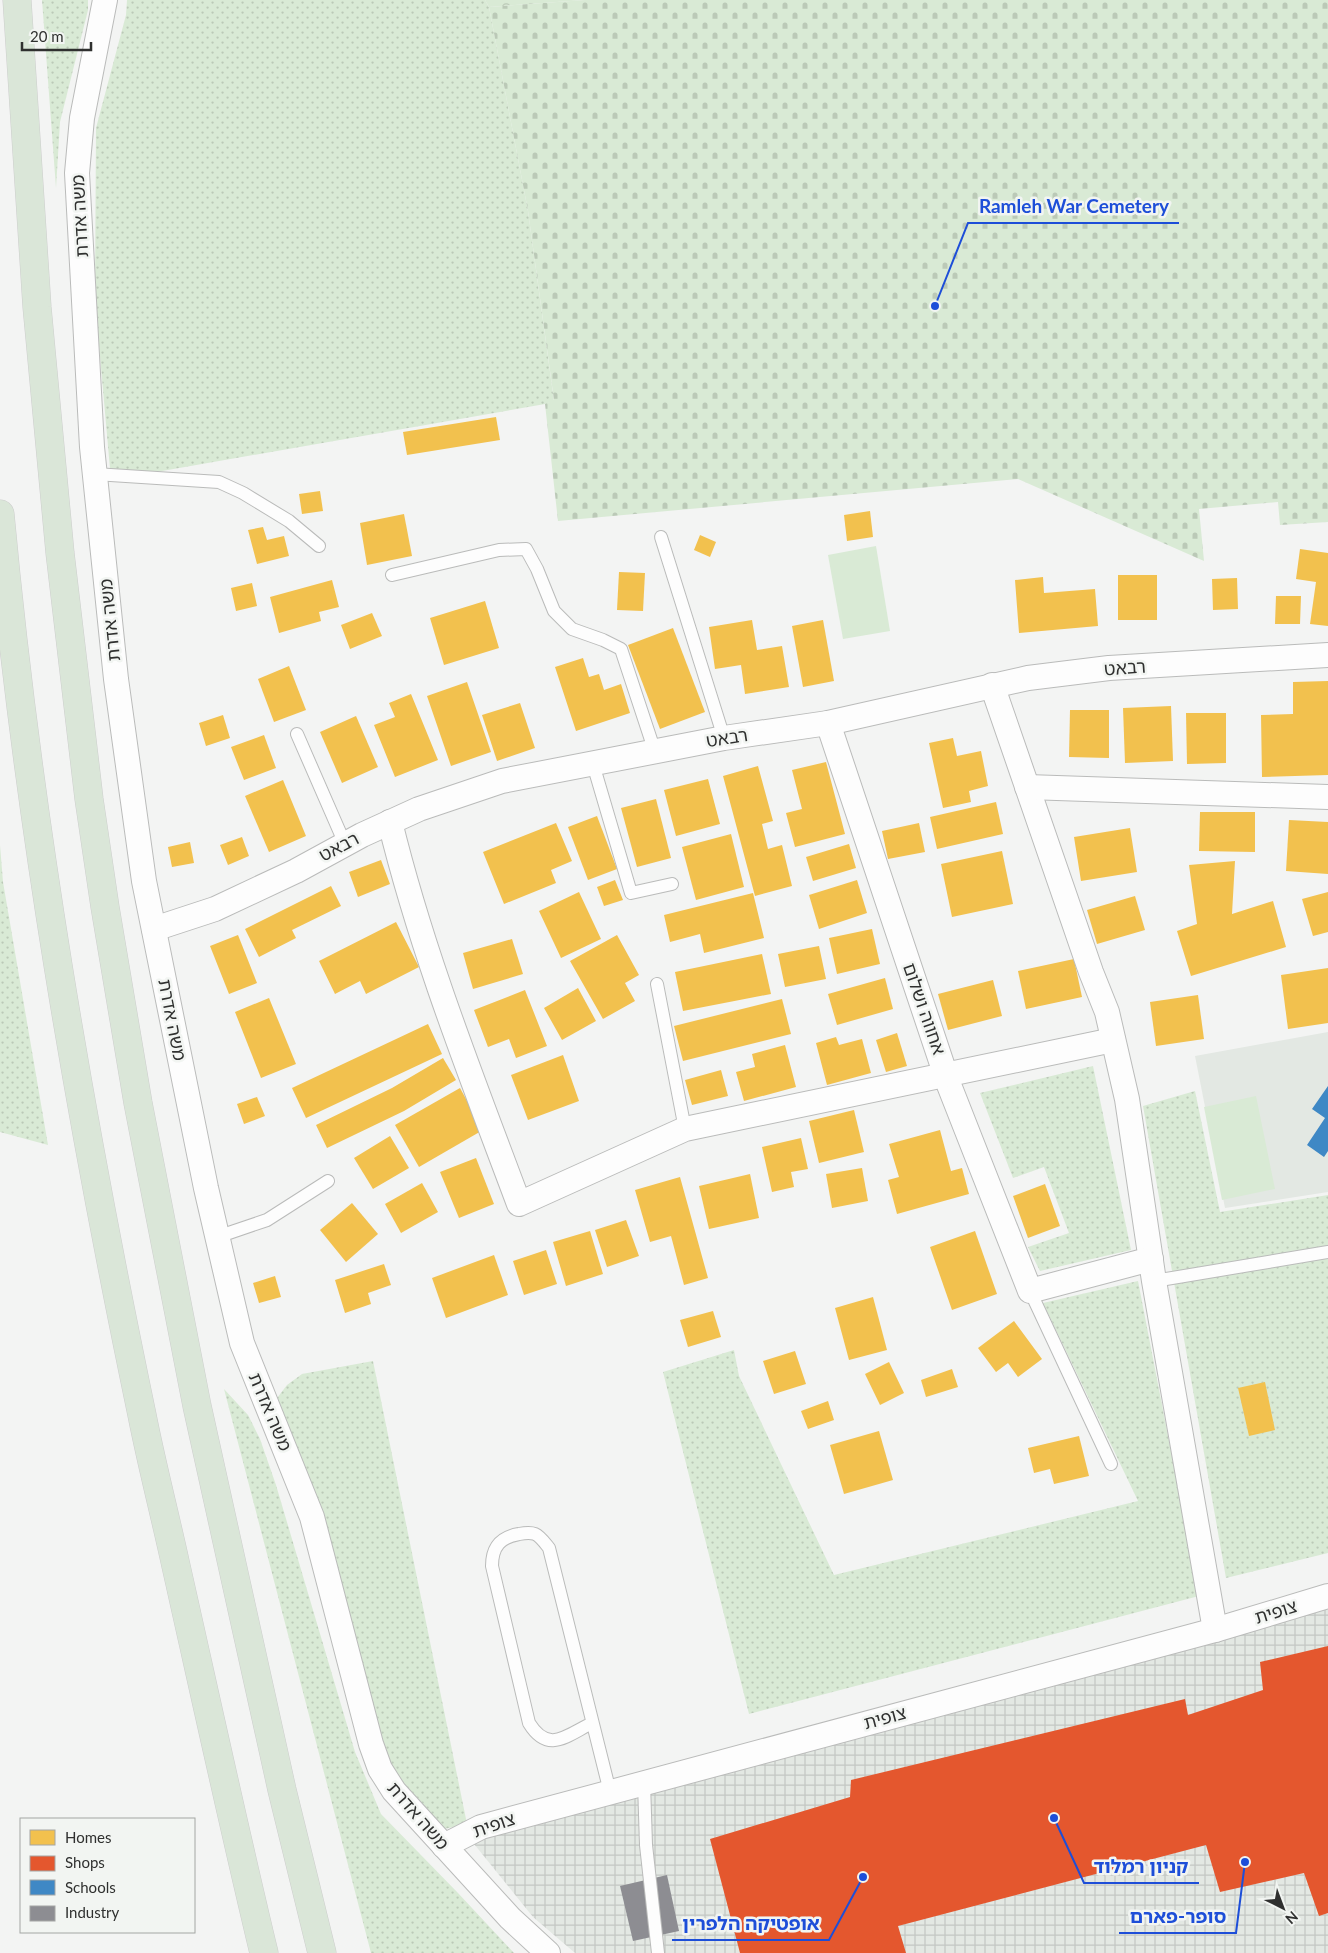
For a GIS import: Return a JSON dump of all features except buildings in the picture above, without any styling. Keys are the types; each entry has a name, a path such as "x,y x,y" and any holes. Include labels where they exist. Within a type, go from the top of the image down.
{"highway":[{"path":"17,0 37,307 59,543 89,799 110,937 157,1205 197,1406 282,1790 322,1953"},
{"path":"0,514 34,806 66,1014 104,1225 142,1418 228,1803 264,1953"}],"street":[{"name":"משה אדרת","path":"105,0 82,118 77,173 95,474 116,679 144,881 206,1188 242,1342 312,1517 361,1707 380,1769 394,1791 444,1846 510,1918 548,1953"},
{"name":"רבאט","path":"154,929 222,906 419,809 502,781 724,738 828,724 1028,678 1108,668 1328,655"},
{"path":"992,685 1091,972 1107,1012 1127,1099 1152,1270 1216,1630"},
{"name":"אחווה ושלום","path":"828,724 945,1074 1030,1291"},
{"path":"1027,787 1328,797"},
{"path":"390,822 402,869 431,964 455,1034 519,1204 685,1129 1113,1040"},
{"path":"1030,1291 1152,1270"},
{"name":"צופית","path":"444,1846 480,1826 1216,1630 1328,1596"}],"lane":[{"path":"95,474 219,482 243,493 289,521 319,546"},
{"path":"661,537 724,738"},
{"path":"392,575 499,550 526,549 554,611 572,629 603,640 621,649 655,752"},
{"path":"297,734 345,844"},
{"path":"592,764 631,893 672,884"},
{"path":"657,984 685,1129"},
{"path":"217,1236 267,1220 328,1182"},
{"path":"1152,1270 1328,1252"},
{"path":"1030,1291 1111,1464"},
{"path":"592,1723 556,1740 549,1741 535,1733 529,1723 492,1566 494,1551 504,1538 526,1532 536,1534 549,1548 610,1792"},
{"path":"644,1783 646,1845 658,1953"}],"shaded area":[{"path":"1328,1032 1328,1192 1225,1208 1195,1056"},
{"path":"1328,1602 1328,1953 575,1953 533,1917 466,1834"}],"green space":[{"path":"42,0 88,0 88,10 60,122 56,188"},
{"path":"127,0 485,0 489,7 528,211 554,401 111,480 95,300 96,128 126,15"},
{"path":"485,0 585,0 489,7"},
{"path":"585,0 1328,0 1328,522 1280,525 1278,502 1199,509 1204,561 1018,479 558,521 545,404 554,400 528,211 489,7"},
{"path":"876,546 890,631 843,639 828,555"},
{"path":"0,845 3,882 48,1145 0,1132"},
{"path":"1093,1066 1131,1250 1040,1271 1028,1247 1069,1233 1044,1167 1013,1178 980,1093"},
{"path":"1195,1091 1220,1212 1328,1195 1328,1553 1226,1578 1143,1106"},
{"path":"1256,1096 1275,1189 1222,1200 1204,1107"},
{"path":"1138,1281 1199,1596 749,1714 663,1372 734,1350 739,1376 834,1575 1138,1501 1043,1303"},
{"path":"373,1361 467,1824 444,1829 395,1780 271,1406 287,1385 302,1374"},
{"path":"224,1389 248,1415 260,1439 276,1485 355,1752 381,1814 514,1953 371,1953"}],"place":[{"name":"Ramleh War Cemetery","path":"935,306"},
{"name":"קניון רמלוד","path":"1054,1818"},
{"name":"סופר-פארם","path":"1245,1862"},
{"name":"אופטיקה הלפרין","path":"863,1877"}]}
